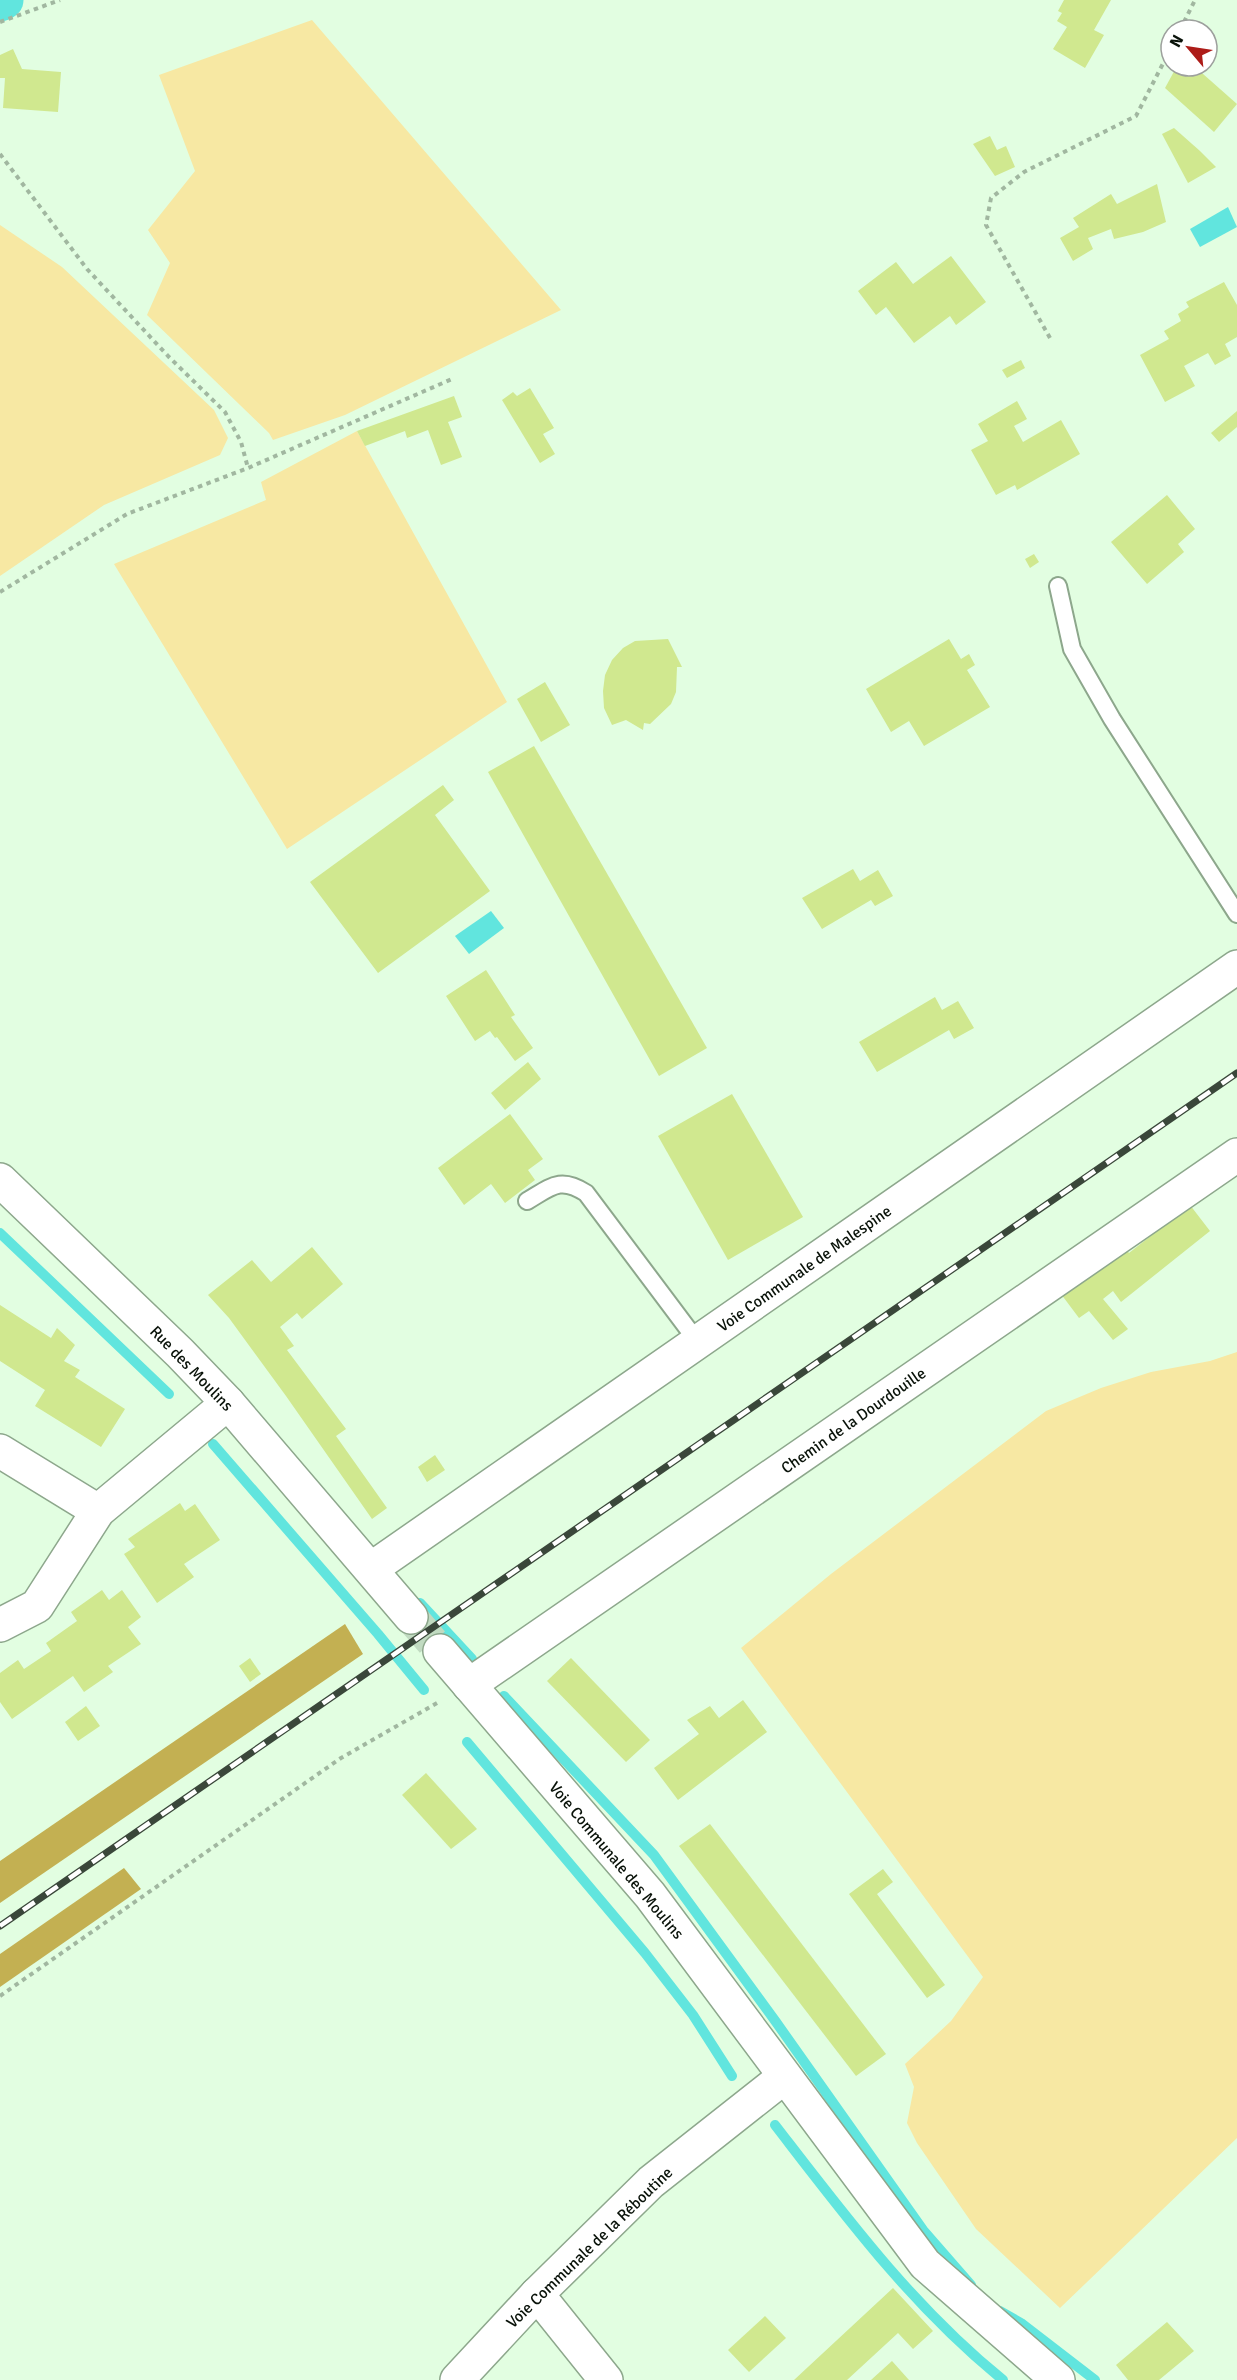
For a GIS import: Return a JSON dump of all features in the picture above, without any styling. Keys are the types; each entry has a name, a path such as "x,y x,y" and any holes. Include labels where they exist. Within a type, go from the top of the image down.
{"street":[{"name":"Voie Communale de Malespine","path":"371,1569 1237,967"},
{"name":"Chemin de la Dourdouille","path":"469,1685 1237,1155"},
{"name":"Rue des Moulins","path":"0,1180 180,1353 228,1403 371,1569"},
{"path":"0,1625 37,1606 98,1511 228,1403"},
{"path":"0,1451 98,1511"},
{"path":"371,1569 411,1617"},
{"name":"Voie Communale des Moulins","path":"440,1651 650,1894 783,2077 925,2264 1058,2380"},
{"name":"Voie Communale de la Réboutine","path":"458,2380 537,2294 651,2182 783,2077"},
{"path":"537,2294 606,2380"}],"lane":[{"path":"1058,586 1072,649 1112,719 1237,914"},
{"path":"526,1201 557,1183 572,1184 586,1193 698,1341"}],"path":[{"path":"0,22 60,0"},
{"path":"1186,18 1195,0"},
{"path":"1050,338 986,225 991,198 1024,172 1136,116 1159,73"},
{"path":"0,154 87,269 168,356 225,412 241,442 248,468"},
{"path":"0,592 128,514 248,468 452,379"},
{"path":"0,1996 341,1758 469,1685"}],"shaded area":[{"path":"312,20 561,310 345,415 273,440 269,433 147,315 170,263 148,230 195,171 159,75"},
{"path":"0,225 62,267 214,410 228,438 220,455 104,505 0,576"},
{"path":"357,431 507,702 287,849 114,564 266,500 261,482"},
{"path":"1237,1352 1237,2138 1060,2308 976,2229 917,2143 907,2123 914,2087 905,2064 951,2021 983,1977 741,1648 831,1574 1046,1411 1101,1388 1151,1372 1210,1361"},
{"path":"345,1624 363,1654 0,1903 0,1861"},
{"path":"124,1868 141,1889 0,1987 0,1954"}],"water":[{"path":"1228,207 1237,227 1200,247 1190,229"},
{"path":"491,911 504,928 469,954 455,936"}],"building":[{"path":"1064,0 1111,0 1094,30 1104,35 1085,68 1053,49 1067,27 1057,21 1062,13 1058,11"},
{"path":"13,49 22,69 61,72 58,112 3,108 5,78 0,78 0,55"},
{"path":"1170,78 1208,78 1237,104 1214,132 1165,88"},
{"path":"1174,128 1216,167 1188,183 1162,134"},
{"path":"990,136 997,150 1006,146 1015,167 995,176 973,144"},
{"path":"1157,184 1166,222 1143,232 1114,239 1111,229 1088,238 1093,249 1073,261 1060,238 1079,227 1073,218 1111,194 1117,204"},
{"path":"951,256 986,302 956,325 950,316 914,343 886,307 876,315 858,291 896,262 913,284"},
{"path":"1224,282 1237,305 1237,337 1225,344 1231,356 1215,365 1208,353 1184,366 1195,386 1165,402 1140,355 1169,339 1164,331 1181,321 1178,314 1189,307 1186,302"},
{"path":"1021,360 1025,368 1007,378 1002,370"},
{"path":"530,388 554,428 543,434 555,454 540,463 502,400 513,392 517,396"},
{"path":"454,396 462,417 448,422 462,457 441,465 428,430 407,438 405,431 365,446 357,431"},
{"path":"1017,401 1027,419 1014,426 1023,442 1061,420 1080,454 1017,490 1015,485 996,495 971,450 988,441 978,424"},
{"path":"1237,411 1237,427 1219,442 1211,433"},
{"path":"1167,495 1195,529 1178,544 1184,552 1147,584 1111,542"},
{"path":"1034,554 1039,562 1030,568 1025,559"},
{"path":"668,639 682,667 677,667 676,692 671,704 650,724 644,723 643,730 626,720 612,725 604,708 603,691 605,675 612,660 623,648 635,641"},
{"path":"949,639 961,659 969,654 975,665 967,670 990,707 924,746 909,721 891,732 866,689"},
{"path":"545,682 570,725 541,742 517,699"},
{"path":"534,746 707,1048 659,1076 488,772"},
{"path":"443,785 454,800 435,815 490,891 378,973 310,882"},
{"path":"853,869 860,881 878,870 893,896 875,906 871,900 822,929 802,898"},
{"path":"486,970 515,1015 511,1017 533,1048 515,1061 490,1031 475,1041 446,996"},
{"path":"935,997 942,1010 958,1001 974,1028 954,1039 949,1030 877,1072 859,1042"},
{"path":"528,1062 541,1079 505,1110 491,1093"},
{"path":"732,1094 803,1217 728,1260 658,1136"},
{"path":"510,1114 543,1159 528,1170 535,1180 505,1203 491,1184 464,1205 438,1168"},
{"path":"1190,1205 1210,1231 1121,1302 1113,1291 1103,1299 1128,1329 1113,1340 1089,1311 1079,1318 1058,1290 1121,1242 1129,1253"},
{"path":"312,1247 343,1284 302,1319 297,1313 280,1327 294,1346 287,1350 346,1429 336,1436 387,1508 372,1519 229,1318 208,1295 252,1260 271,1282"},
{"path":"0,1305 51,1338 57,1328 75,1345 64,1361 80,1370 75,1377 125,1409 101,1447 35,1406 45,1390 0,1361"},
{"path":"435,1455 445,1470 427,1482 418,1467"},
{"path":"180,1503 185,1511 195,1504 220,1540 184,1564 194,1577 157,1603 124,1554 135,1547 128,1539"},
{"path":"102,1590 109,1600 122,1590 141,1617 128,1627 141,1644 108,1666 113,1672 84,1692 73,1676 12,1719 0,1702 0,1673 18,1660 24,1669 51,1651 46,1643 77,1621 71,1612"},
{"path":"250,1658 261,1674 250,1682 239,1666"},
{"path":"571,1658 650,1740 626,1762 547,1681"},
{"path":"743,1700 767,1732 678,1800 654,1768 699,1734 687,1720 710,1706 719,1718"},
{"path":"86,1706 100,1726 78,1741 65,1722"},
{"path":"426,1773 477,1829 451,1849 402,1795"},
{"path":"710,1824 886,2054 856,2076 679,1846"},
{"path":"883,1869 893,1882 877,1894 945,1985 927,1998 849,1894"},
{"path":"893,2288 933,2331 913,2349 898,2333 847,2380 794,2380"},
{"path":"765,2316 786,2338 749,2372 728,2350"},
{"path":"1167,2322 1194,2351 1159,2380 1128,2380 1116,2365"},
{"path":"892,2361 909,2380 871,2380"}],"waterway":[{"path":"0,2 4,0"},
{"path":"0,1233 169,1394"},
{"path":"213,1444 424,1690"},
{"path":"420,1603 472,1659"},
{"path":"504,1696 654,1855 923,2230 971,2285"},
{"path":"467,1742 645,1953 693,2015 732,2076"},
{"path":"775,2125 854,2227 910,2291 970,2352 1003,2380"},
{"path":"1000,2311 1021,2323 1095,2380"}],"tunnel":[{"path":"411,1617 440,1651"}],"railway":[{"path":"0,1926 1237,1073"}]}
